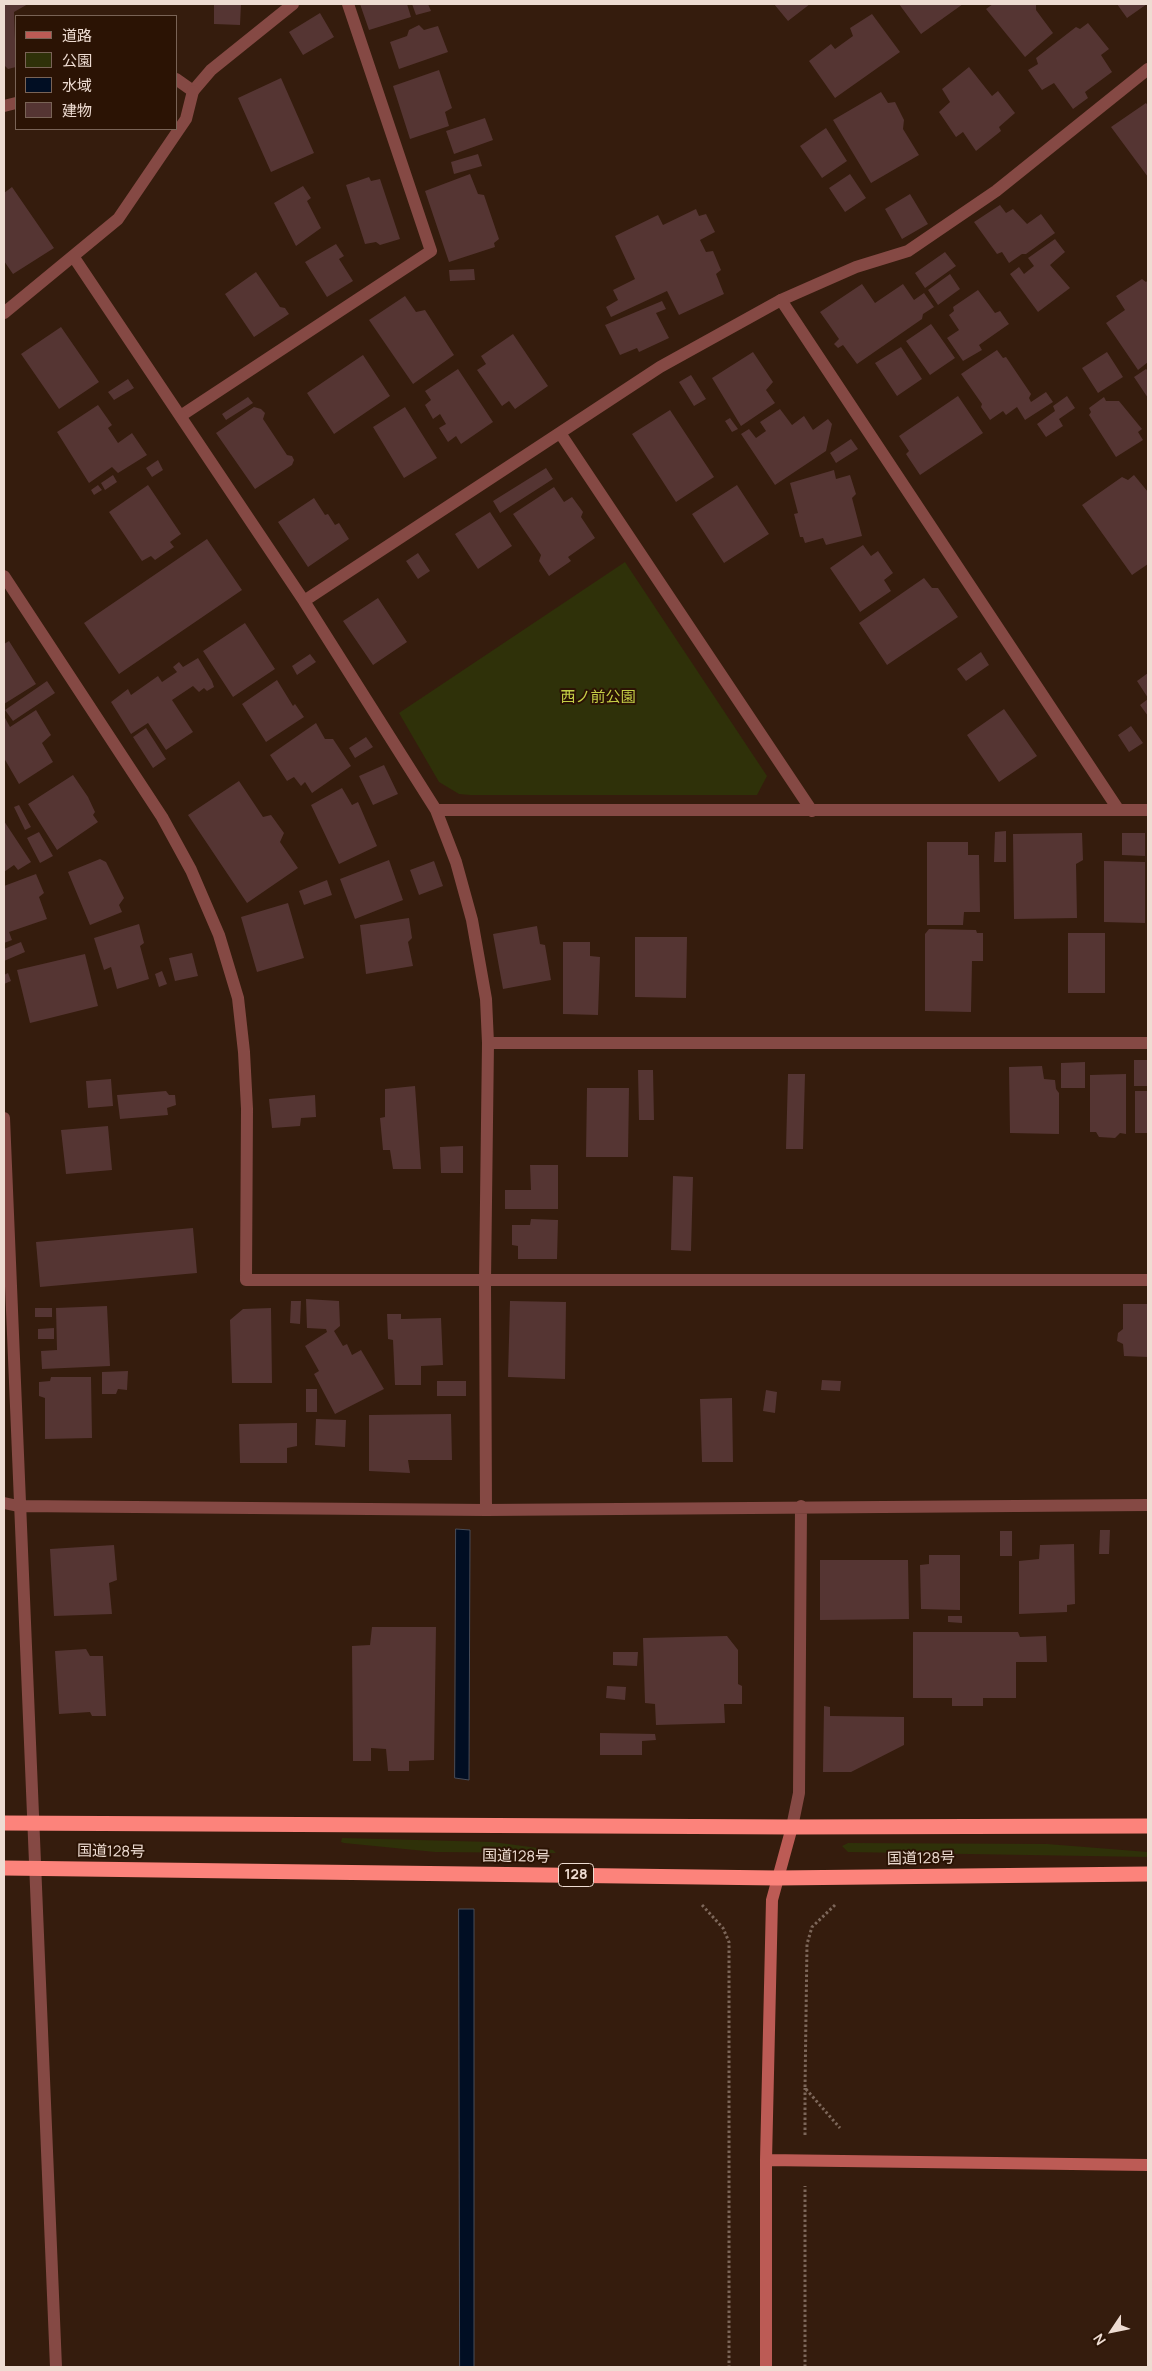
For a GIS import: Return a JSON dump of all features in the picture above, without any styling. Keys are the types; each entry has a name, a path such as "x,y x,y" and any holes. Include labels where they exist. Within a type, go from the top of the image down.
{"highway":[{"name":"国道128号","path":"4,1823 792,1827 1148,1826"},
{"name":"国道128号","path":"4,1868 777,1878 1148,1874"}],"street":[{"path":"4,313 118,219 186,120 193,91 211,70 293,4"},
{"path":"182,415 431,251 348,4"},
{"path":"304,602 660,367 782,300 856,267 908,251 996,191 1148,69"},
{"path":"178,80 193,91"},
{"path":"74,256 182,415 436,810 456,862 472,920 486,999 488,1042 485,1281 486,1510"},
{"path":"782,300 1118,809"},
{"path":"560,433 812,811"},
{"path":"4,576 162,817 191,870 219,935 238,998 244,1052 247,1109 246,1280 1148,1280"},
{"path":"436,810 1148,810"},
{"path":"488,1042 1148,1043"},
{"path":"4,1118 18,1506 36,1868 56,2367"},
{"path":"4,1503 18,1506 486,1510 801,1506 1148,1505"},
{"path":"766,2367 766,2160 772,1900 792,1827 799,1793 801,1506"},
{"path":"766,2160 1148,2165"}],"path":[{"path":"805,2145 807,1944 812,1927 828,1911 842,1902"},
{"path":"696,1903 704,1906 714,1916 723,1928 729,1942 729,2367"},
{"path":"805,2088 840,2128"},
{"path":"804,2367 805,2183"}],"green space":[{"name":"西ノ前公園","path":"625,562 767,776 757,795 470,795 459,794 439,782 399,713"},
{"path":"342,1838 493,1842 553,1850 556,1853 435,1852 344,1843 341,1842"},
{"path":"848,1843 1047,1844 1148,1852 1148,1857 848,1852 842,1846"}],"water":[{"path":"456,1529 470,1530 469,1780 455,1778"},
{"path":"459,1909 474,1909 474,2367 460,2367"}],"building":[{"path":"4,4 28,4 14,12 15,67 8,69 4,65"},
{"path":"214,4 241,4 240,25 214,24"},
{"path":"360,4 407,4 411,17 369,30"},
{"path":"412,4 428,4 431,11 416,15"},
{"path":"774,4 810,4 788,21"},
{"path":"899,4 963,4 921,34"},
{"path":"993,4 1036,4 1036,10 1053,33 1025,57 986,9"},
{"path":"1117,4 1147,4 1127,18"},
{"path":"320,13 334,37 303,55 289,32"},
{"path":"872,14 900,52 835,98 809,61 831,44 835,49 853,36 850,28"},
{"path":"1088,23 1109,49 1101,55 1112,72 1085,92 1088,98 1073,109 1054,83 1042,90 1028,70 1038,64 1036,58 1076,27 1080,29"},
{"path":"419,25 424,30 438,26 448,52 399,69 390,42 407,36 409,30"},
{"path":"969,67 992,96 998,91 1015,113 999,127 1001,131 976,151 963,132 956,137 939,112 950,102 942,89"},
{"path":"439,70 452,108 445,112 449,126 410,139 393,86"},
{"path":"281,78 314,153 271,172 238,98"},
{"path":"881,92 888,103 895,102 904,120 903,129 919,155 871,183 833,120"},
{"path":"1146,103 1148,106 1148,177 1111,127"},
{"path":"485,118 493,140 454,154 446,131"},
{"path":"826,128 847,161 822,178 800,146"},
{"path":"478,154 482,166 454,174 451,162"},
{"path":"470,174 478,194 484,195 499,239 494,243 495,247 449,262 425,191"},
{"path":"850,174 866,198 845,212 829,188"},
{"path":"369,177 371,181 380,179 400,239 380,245 376,242 365,244 346,185"},
{"path":"303,186 311,198 307,201 321,228 296,246 274,203"},
{"path":"12,187 54,248 13,274 4,261 4,193"},
{"path":"910,194 928,224 902,239 885,209"},
{"path":"1000,205 1006,213 1013,209 1027,224 1041,214 1055,233 1026,254 1022,254 1009,263 1002,252 997,254 974,222"},
{"path":"696,209 699,216 706,214 715,232 700,240 706,252 713,251 721,270 716,274 724,294 679,315 667,291 611,317 606,307 618,300 613,290 635,279 615,236 658,215 663,225"},
{"path":"1055,239 1065,252 1050,265 1070,288 1038,312 1010,274 1019,267 1024,274 1034,266 1028,258"},
{"path":"336,244 344,256 339,259 353,281 327,297 305,262"},
{"path":"945,252 956,266 925,288 915,273"},
{"path":"474,269 475,280 450,281 449,270"},
{"path":"256,272 280,307 285,308 289,314 254,337 225,294"},
{"path":"950,274 960,289 938,305 928,290"},
{"path":"1142,279 1146,282 1148,280 1148,362 1138,370 1106,323 1125,310 1116,296"},
{"path":"862,284 875,303 903,284 914,300 924,293 934,307 923,314 922,319 857,364 843,345 838,348 834,344 839,339 820,312"},
{"path":"978,290 995,313 1000,311 1009,324 979,345 982,350 963,361 947,338 959,330 949,315 954,311 953,307"},
{"path":"405,296 416,312 425,310 454,355 413,384 369,320"},
{"path":"662,301 666,309 656,313 669,338 639,352 637,348 620,355 605,325"},
{"path":"931,324 955,358 930,375 906,341"},
{"path":"61,327 99,382 59,409 21,354"},
{"path":"513,334 548,386 515,409 509,401 502,406 477,370 486,364 481,356"},
{"path":"901,347 922,379 897,396 875,363"},
{"path":"997,350 1003,358 1006,357 1031,394 1029,398 1031,402 1046,392 1053,402 1025,420 1017,407 1006,415 1003,411 990,420 981,407 982,404 961,374"},
{"path":"753,352 773,382 766,390 775,403 741,426 712,378"},
{"path":"1107,352 1123,377 1098,393 1082,368"},
{"path":"363,355 390,396 334,434 307,393"},
{"path":"458,369 493,422 461,444 456,436 448,442 439,428 446,424 440,414 433,419 425,405 431,400 425,391"},
{"path":"1146,369 1148,371 1148,398 1134,377"},
{"path":"691,375 706,399 694,406 679,382"},
{"path":"128,379 134,388 114,400 108,392"},
{"path":"958,396 983,433 920,475 906,454 909,451 899,436"},
{"path":"1067,396 1075,408 1059,419 1063,426 1046,437 1037,424 1055,411 1053,406"},
{"path":"248,397 253,403 226,420 222,414"},
{"path":"1104,397 1106,401 1119,401 1142,429 1138,432 1143,440 1116,457 1089,415 1091,412 1089,408"},
{"path":"98,405 112,425 108,428 118,443 132,433 147,455 118,473 112,467 89,483 57,432"},
{"path":"254,407 261,409 265,413 263,419 287,455 292,456 294,460 292,465 255,489 216,433"},
{"path":"405,407 437,458 404,478 373,427"},
{"path":"780,409 792,425 804,416 813,430 828,419 832,424 826,451 775,485 741,434 749,429 756,438 766,431 760,422"},
{"path":"670,410 714,477 676,502 632,434"},
{"path":"730,418 738,429 732,432 725,421"},
{"path":"851,439 858,449 836,463 830,453"},
{"path":"158,460 163,470 152,477 146,468"},
{"path":"546,468 553,479 500,513 493,501"},
{"path":"834,470 836,479 850,475 856,494 852,498 862,536 826,545 823,538 805,543 803,537 800,537 794,514 798,513 790,483"},
{"path":"113,475 117,482 105,490 101,483"},
{"path":"1134,475 1148,492 1148,564 1132,575 1082,505 1122,477 1128,480"},
{"path":"98,485 102,490 94,495 91,490"},
{"path":"148,485 181,534 170,542 174,547 155,560 151,556 142,561 109,512"},
{"path":"737,485 769,534 724,563 692,514"},
{"path":"554,487 564,502 572,497 583,512 581,517 595,538 568,557 571,561 549,576 539,561 541,555 513,514"},
{"path":"314,498 325,515 328,514 335,525 339,523 349,539 308,567 278,522"},
{"path":"490,512 512,546 478,569 455,534"},
{"path":"207,539 242,590 119,674 84,623"},
{"path":"863,545 871,556 878,551 893,573 884,580 891,591 860,612 830,568"},
{"path":"418,553 430,571 418,579 406,561"},
{"path":"924,578 932,588 938,588 958,617 887,665 859,623"},
{"path":"378,598 407,642 373,665 343,621"},
{"path":"245,623 275,669 233,697 203,651"},
{"path":"9,641 36,684 4,704 4,644"},
{"path":"981,652 989,665 966,681 957,669"},
{"path":"310,654 316,662 297,675 292,666"},
{"path":"198,658 214,687 207,691 204,688 199,692 193,686 172,700 193,732 166,750 148,723 131,734 111,702 128,689 131,695 158,676 162,682 177,672 173,667 179,662 183,667"},
{"path":"1148,673 1148,698 1137,681"},
{"path":"277,680 293,706 295,704 304,717 266,742 242,704"},
{"path":"47,681 55,693 13,721 5,710"},
{"path":"1148,699 1148,716 1140,705"},
{"path":"1004,709 1037,756 999,782 967,735"},
{"path":"36,710 51,735 42,743 53,762 19,784 4,758 4,716 10,727"},
{"path":"316,723 325,739 333,739 351,766 312,793 305,782 301,786 294,777 287,781 270,755"},
{"path":"1131,726 1143,743 1129,752 1118,735"},
{"path":"146,728 166,759 153,768 133,737"},
{"path":"366,737 373,747 355,758 349,748"},
{"path":"384,765 398,794 373,805 359,776"},
{"path":"73,775 88,797 95,812 93,815 98,822 57,850 28,804"},
{"path":"239,781 263,817 271,815 284,833 280,842 298,868 247,903 188,815"},
{"path":"342,788 352,805 358,802 377,846 339,864 311,805"},
{"path":"19,805 31,827 25,830 14,807"},
{"path":"4,821 31,862 18,870 14,865 4,872"},
{"path":"1006,831 1006,862 994,862 995,832"},
{"path":"39,832 53,856 40,863 27,838"},
{"path":"1082,833 1083,860 1076,864 1077,918 1014,919 1013,834"},
{"path":"1122,833 1145,833 1145,856 1122,855"},
{"path":"927,842 968,842 968,855 979,855 980,912 964,912 963,925 927,925"},
{"path":"100,859 106,862 124,898 119,905 122,912 90,925 68,872"},
{"path":"389,860 403,900 355,919 340,879"},
{"path":"434,861 443,886 419,895 410,870"},
{"path":"1104,861 1145,862 1145,923 1104,922"},
{"path":"36,874 44,893 39,897 47,919 9,932 12,940 4,943 4,886"},
{"path":"327,880 332,895 304,905 299,891"},
{"path":"288,903 304,958 257,972 241,917"},
{"path":"409,918 412,938 408,942 413,966 366,974 360,925"},
{"path":"139,924 144,943 140,946 149,979 117,989 111,967 104,970 94,938"},
{"path":"537,926 540,944 545,945 551,980 503,989 493,934"},
{"path":"929,929 976,930 977,933 983,933 983,961 972,961 971,1012 925,1011 925,934"},
{"path":"1068,933 1105,933 1105,993 1068,993"},
{"path":"635,937 687,937 686,998 635,997"},
{"path":"21,942 25,952 4,961 4,949"},
{"path":"563,942 590,942 590,956 600,957 598,1015 563,1014"},
{"path":"192,953 198,976 175,981 169,958"},
{"path":"85,954 98,1006 30,1023 17,970"},
{"path":"162,971 167,984 159,987 155,974"},
{"path":"8,973 11,981 4,984 4,975"},
{"path":"1134,1060 1148,1060 1148,1086 1134,1086"},
{"path":"1085,1062 1085,1088 1061,1088 1061,1063"},
{"path":"1042,1066 1044,1079 1055,1080 1056,1089 1059,1093 1059,1134 1010,1133 1009,1067"},
{"path":"638,1070 653,1070 654,1120 639,1120"},
{"path":"788,1074 805,1074 803,1149 786,1149"},
{"path":"1126,1074 1126,1134 1120,1133 1115,1138 1099,1137 1096,1132 1090,1132 1090,1075"},
{"path":"111,1079 113,1106 88,1108 86,1081"},
{"path":"415,1086 421,1169 393,1169 390,1150 383,1150 380,1118 385,1117 385,1089"},
{"path":"587,1088 629,1088 628,1157 586,1157"},
{"path":"166,1091 169,1095 175,1095 176,1105 167,1108 168,1115 120,1119 117,1095"},
{"path":"1135,1091 1148,1091 1148,1133 1135,1133"},
{"path":"315,1095 316,1117 301,1118 300,1126 272,1128 269,1099"},
{"path":"108,1126 112,1170 66,1174 61,1130"},
{"path":"463,1146 463,1173 441,1173 440,1147"},
{"path":"530,1165 558,1165 558,1209 505,1209 505,1190 531,1190"},
{"path":"673,1176 693,1177 691,1251 671,1250"},
{"path":"531,1219 558,1220 557,1259 518,1259 518,1246 512,1245 512,1225 530,1225"},
{"path":"193,1228 197,1273 40,1287 36,1242"},
{"path":"306,1299 339,1301 340,1326 334,1331 343,1346 347,1344 352,1355 361,1350 384,1389 335,1414 314,1374 319,1371 305,1346 327,1332 326,1329 307,1328"},
{"path":"291,1301 301,1301 300,1324 290,1323"},
{"path":"510,1301 566,1302 565,1379 508,1377"},
{"path":"1123,1304 1148,1304 1148,1357 1124,1356 1123,1344 1117,1341 1118,1333 1123,1329"},
{"path":"107,1306 110,1366 42,1369 41,1351 57,1350 56,1308"},
{"path":"35,1308 52,1308 52,1317 35,1317"},
{"path":"271,1308 272,1383 232,1383 230,1320 243,1309"},
{"path":"387,1314 401,1314 401,1319 441,1318 443,1365 421,1366 421,1385 395,1385 393,1340 388,1339"},
{"path":"54,1328 54,1339 38,1339 38,1329"},
{"path":"128,1371 127,1390 118,1389 116,1394 102,1394 102,1372"},
{"path":"51,1377 91,1377 92,1438 45,1439 45,1398 39,1396 39,1382 50,1381"},
{"path":"822,1380 841,1381 840,1391 821,1390"},
{"path":"437,1381 466,1381 466,1396 437,1396"},
{"path":"306,1389 317,1389 317,1412 306,1412"},
{"path":"766,1390 777,1392 775,1413 763,1411"},
{"path":"732,1398 733,1462 702,1462 700,1399"},
{"path":"451,1414 452,1460 408,1460 410,1473 369,1471 369,1415"},
{"path":"316,1419 346,1420 345,1447 315,1445"},
{"path":"297,1423 297,1446 287,1448 287,1463 240,1463 239,1424"},
{"path":"1100,1530 1110,1530 1109,1554 1099,1554"},
{"path":"1000,1531 1012,1531 1012,1556 1000,1556"},
{"path":"1074,1544 1075,1604 1067,1605 1067,1612 1019,1614 1019,1561 1039,1559 1040,1545"},
{"path":"114,1545 117,1580 109,1583 112,1614 54,1616 50,1549"},
{"path":"929,1555 960,1555 960,1610 921,1609 920,1565 929,1564"},
{"path":"820,1560 908,1560 909,1619 820,1620"},
{"path":"948,1616 962,1616 962,1623 948,1622"},
{"path":"372,1627 436,1627 434,1760 409,1761 409,1771 388,1771 386,1749 371,1748 371,1761 353,1761 352,1646 370,1645"},
{"path":"913,1632 1018,1632 1020,1637 1046,1636 1047,1662 1016,1662 1016,1698 983,1698 983,1706 952,1706 952,1698 913,1698"},
{"path":"727,1636 738,1650 738,1684 742,1686 742,1704 724,1704 725,1723 656,1725 655,1704 645,1703 643,1638"},
{"path":"86,1649 90,1656 103,1656 106,1716 92,1716 90,1712 59,1714 55,1651"},
{"path":"613,1652 638,1652 637,1666 613,1665"},
{"path":"607,1686 626,1687 625,1700 606,1698"},
{"path":"824,1706 830,1707 830,1716 904,1717 904,1745 851,1772 823,1772"},
{"path":"600,1733 655,1734 656,1740 642,1741 642,1755 600,1755"}]}
